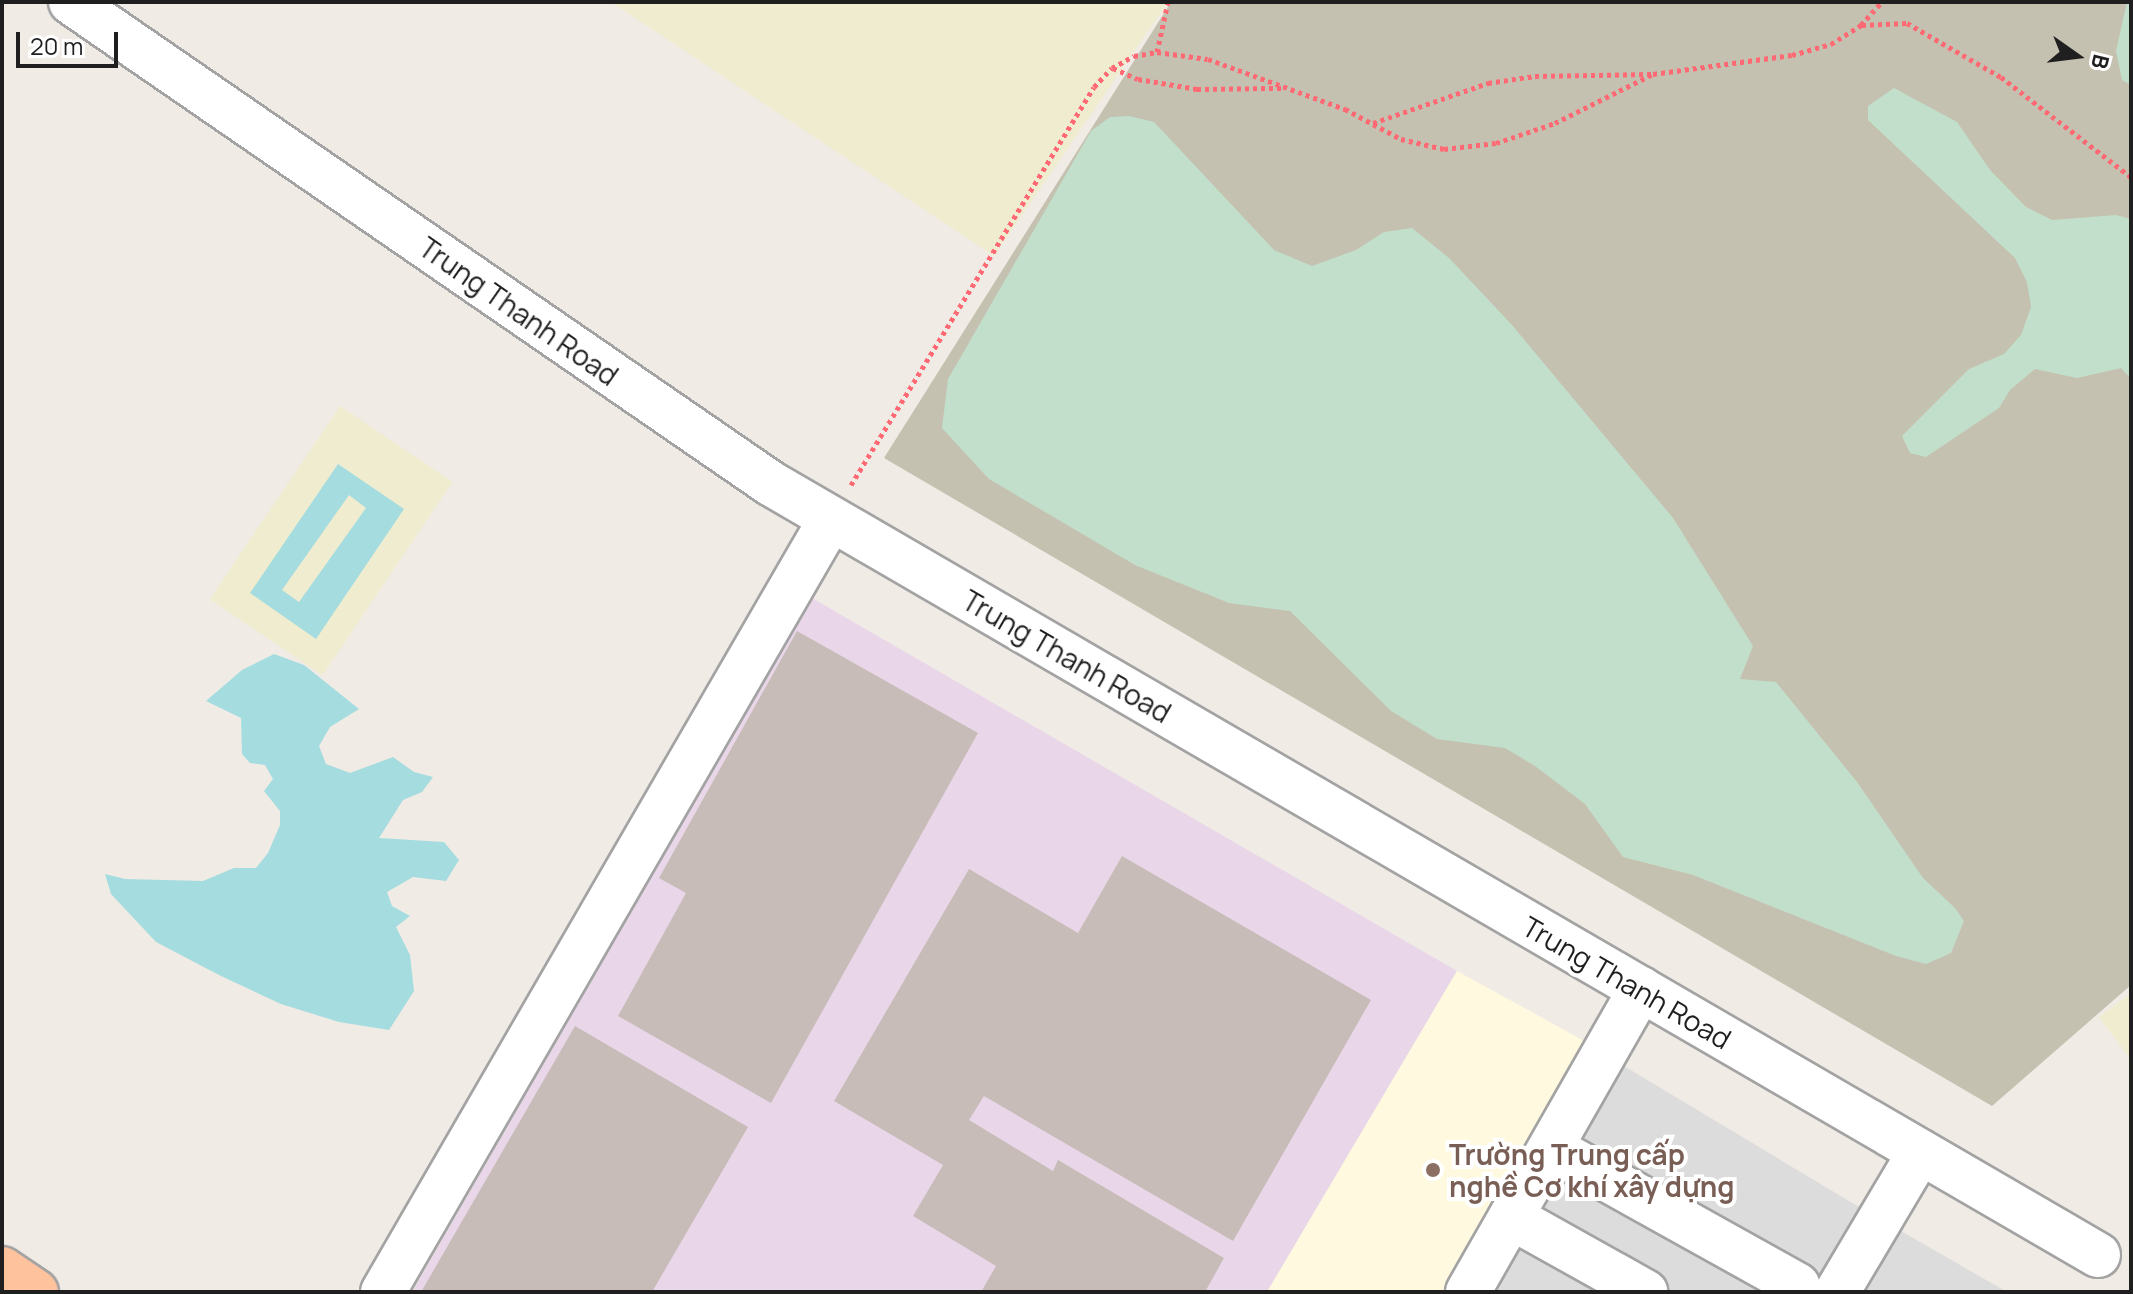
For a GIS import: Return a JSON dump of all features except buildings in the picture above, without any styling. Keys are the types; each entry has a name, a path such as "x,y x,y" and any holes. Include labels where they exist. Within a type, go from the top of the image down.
{"main road":[{"path":"2,1269 36,1292"}],"street":[{"name":"Trung Thanh Road","path":"71,2 770,483 2098,1255"},
{"path":"383,1292 831,519"},
{"path":"1476,1289 1511,1217 1641,989"},
{"path":"1551,1148 1817,1289 1920,1152"},
{"path":"1511,1217 1645,1292"}],"path":[{"path":"1157,52 1168,2"},
{"path":"1373,123 1488,83 1535,76 1653,74 1792,55 1831,44 1861,25 1882,2"},
{"path":"1861,25 1907,23 2001,77 2131,177"},
{"path":"831,519 1094,87 1112,68 1157,52 1208,59 1287,87 1373,123 1401,139 1444,149 1496,143 1555,123 1653,74"},
{"path":"1112,68 1138,79 1197,89 1287,87"}],"shaded area":[{"path":"611,2 1168,2 994,256"},
{"path":"1171,2 2131,2 2131,985 1992,1106 884,458"},
{"path":"340,406 453,482 322,675 210,599"},
{"path":"812,598 1457,971 1267,1292 412,1292"},
{"name":"Trường Trung cấp nghề Cơ khí xây dựng","path":"1457,971 1597,1048 1458,1292 1267,1292"},
{"path":"2131,993 2131,1060 2099,1017"},
{"path":"1609,1057 1854,1204 2007,1292 1476,1292"}],"green space":[{"path":"2127,2 2131,2 2131,85 2122,80 2116,51"},
{"path":"1894,88 1957,122 1990,170 2026,207 2052,220 2116,215 2131,219 2131,379 2121,368 2077,378 2035,369 2010,390 1999,408 1926,457 1910,453 1902,436 1969,369 2004,354 2021,335 2031,307 2027,282 2015,258 1868,120 1868,106"},
{"path":"1129,116 1154,122 1274,250 1312,266 1356,250 1384,232 1412,228 1449,258 1512,325 1673,518 1753,646 1740,679 1776,682 1857,782 1923,878 1955,908 1964,921 1951,953 1926,964 1896,956 1693,875 1623,857 1585,804 1535,766 1505,748 1437,739 1391,711 1290,611 1229,603 1135,565 989,479 942,428 948,379 1091,131 1110,117"}],"water":[{"path":"338,464 404,509 316,639 250,593","holes":["349,495 366,508 299,602 282,590"]},
{"path":"274,654 304,665 359,709 330,727 319,746 326,764 350,773 393,757 414,772 433,777 422,792 403,800 379,838 444,842 459,860 446,881 413,877 387,892 392,906 410,916 396,927 410,955 414,991 389,1030 339,1022 281,1004 221,976 156,942 111,894 105,874 125,879 203,881 234,868 256,868 268,853 280,825 280,811 264,791 273,779 265,765 250,763 242,754 241,718 206,701 242,670"}],"place":[{"name":"Trường Trung cấp nghề Cơ khí xây dựng","path":"1433,1170"}]}
